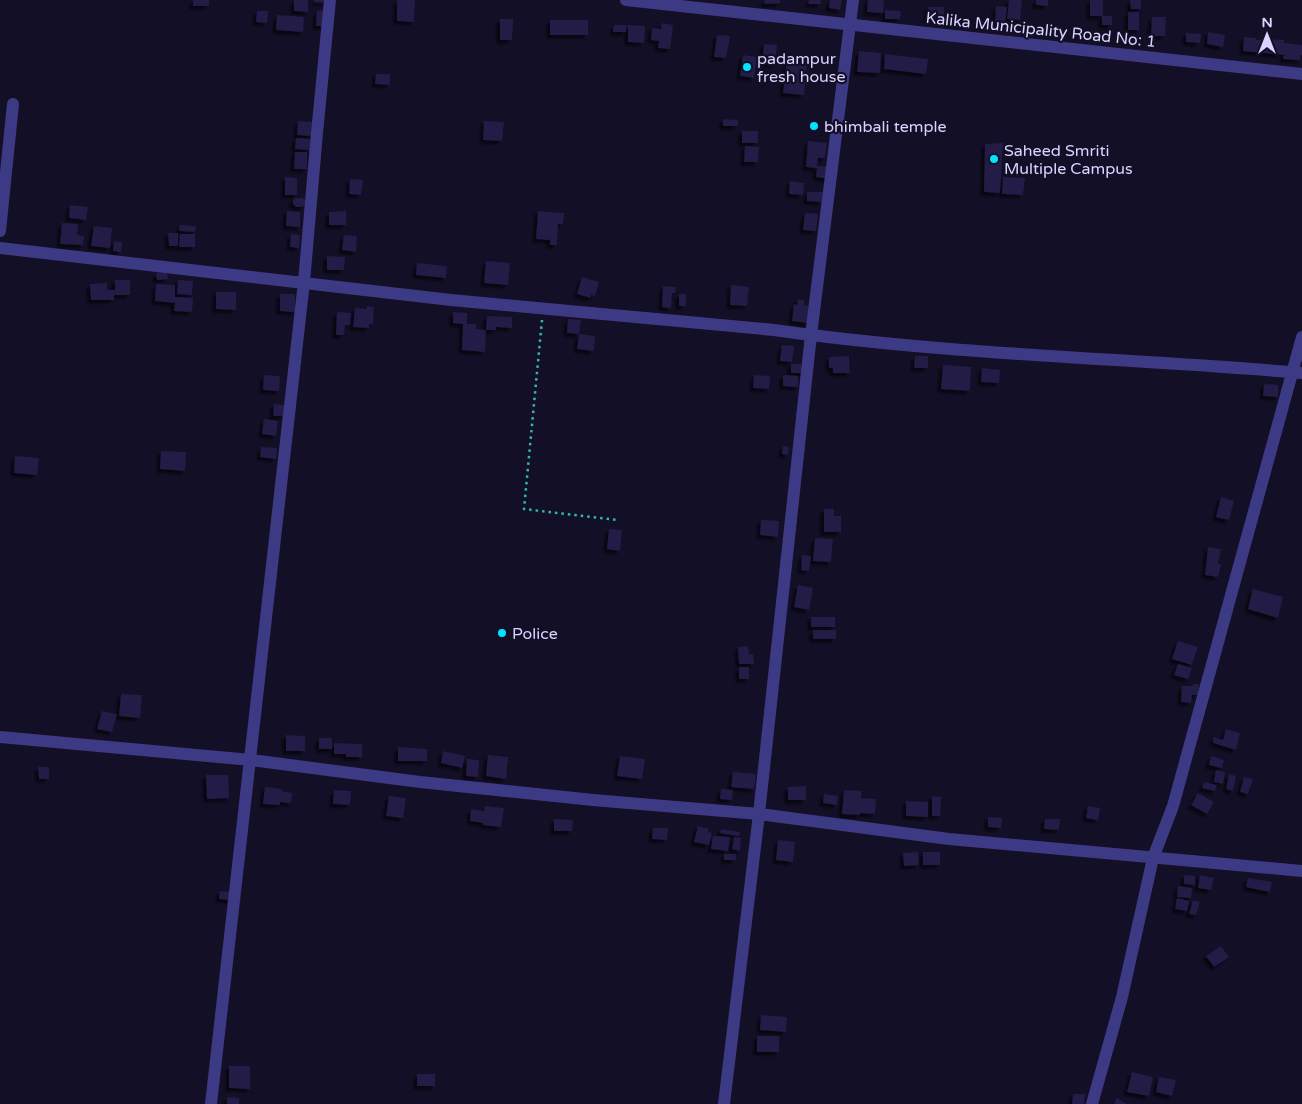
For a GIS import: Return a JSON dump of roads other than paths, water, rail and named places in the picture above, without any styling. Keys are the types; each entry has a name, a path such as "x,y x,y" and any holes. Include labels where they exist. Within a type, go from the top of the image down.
{"street":[{"path":"211,1104 304,282 330,0"},
{"name":"Kalika Municipality Road No: 1","path":"626,0 1302,74"},
{"path":"724,1104 811,335 853,0"},
{"path":"0,231 13,104"},
{"path":"0,248 451,300 774,330 969,352 1297,372"},
{"path":"1092,1104 1122,997 1153,858 1173,806 1297,372 1302,337"},
{"path":"0,737 251,760 420,782 593,800 758,814 949,839 1302,871"}],"place":[{"name":"padampur fresh house","path":"747,67"},
{"name":"bhimbali temple","path":"814,126"},
{"name":"Saheed Smriti Multiple Campus","path":"994,159"},
{"name":"Police","path":"502,633"}]}
